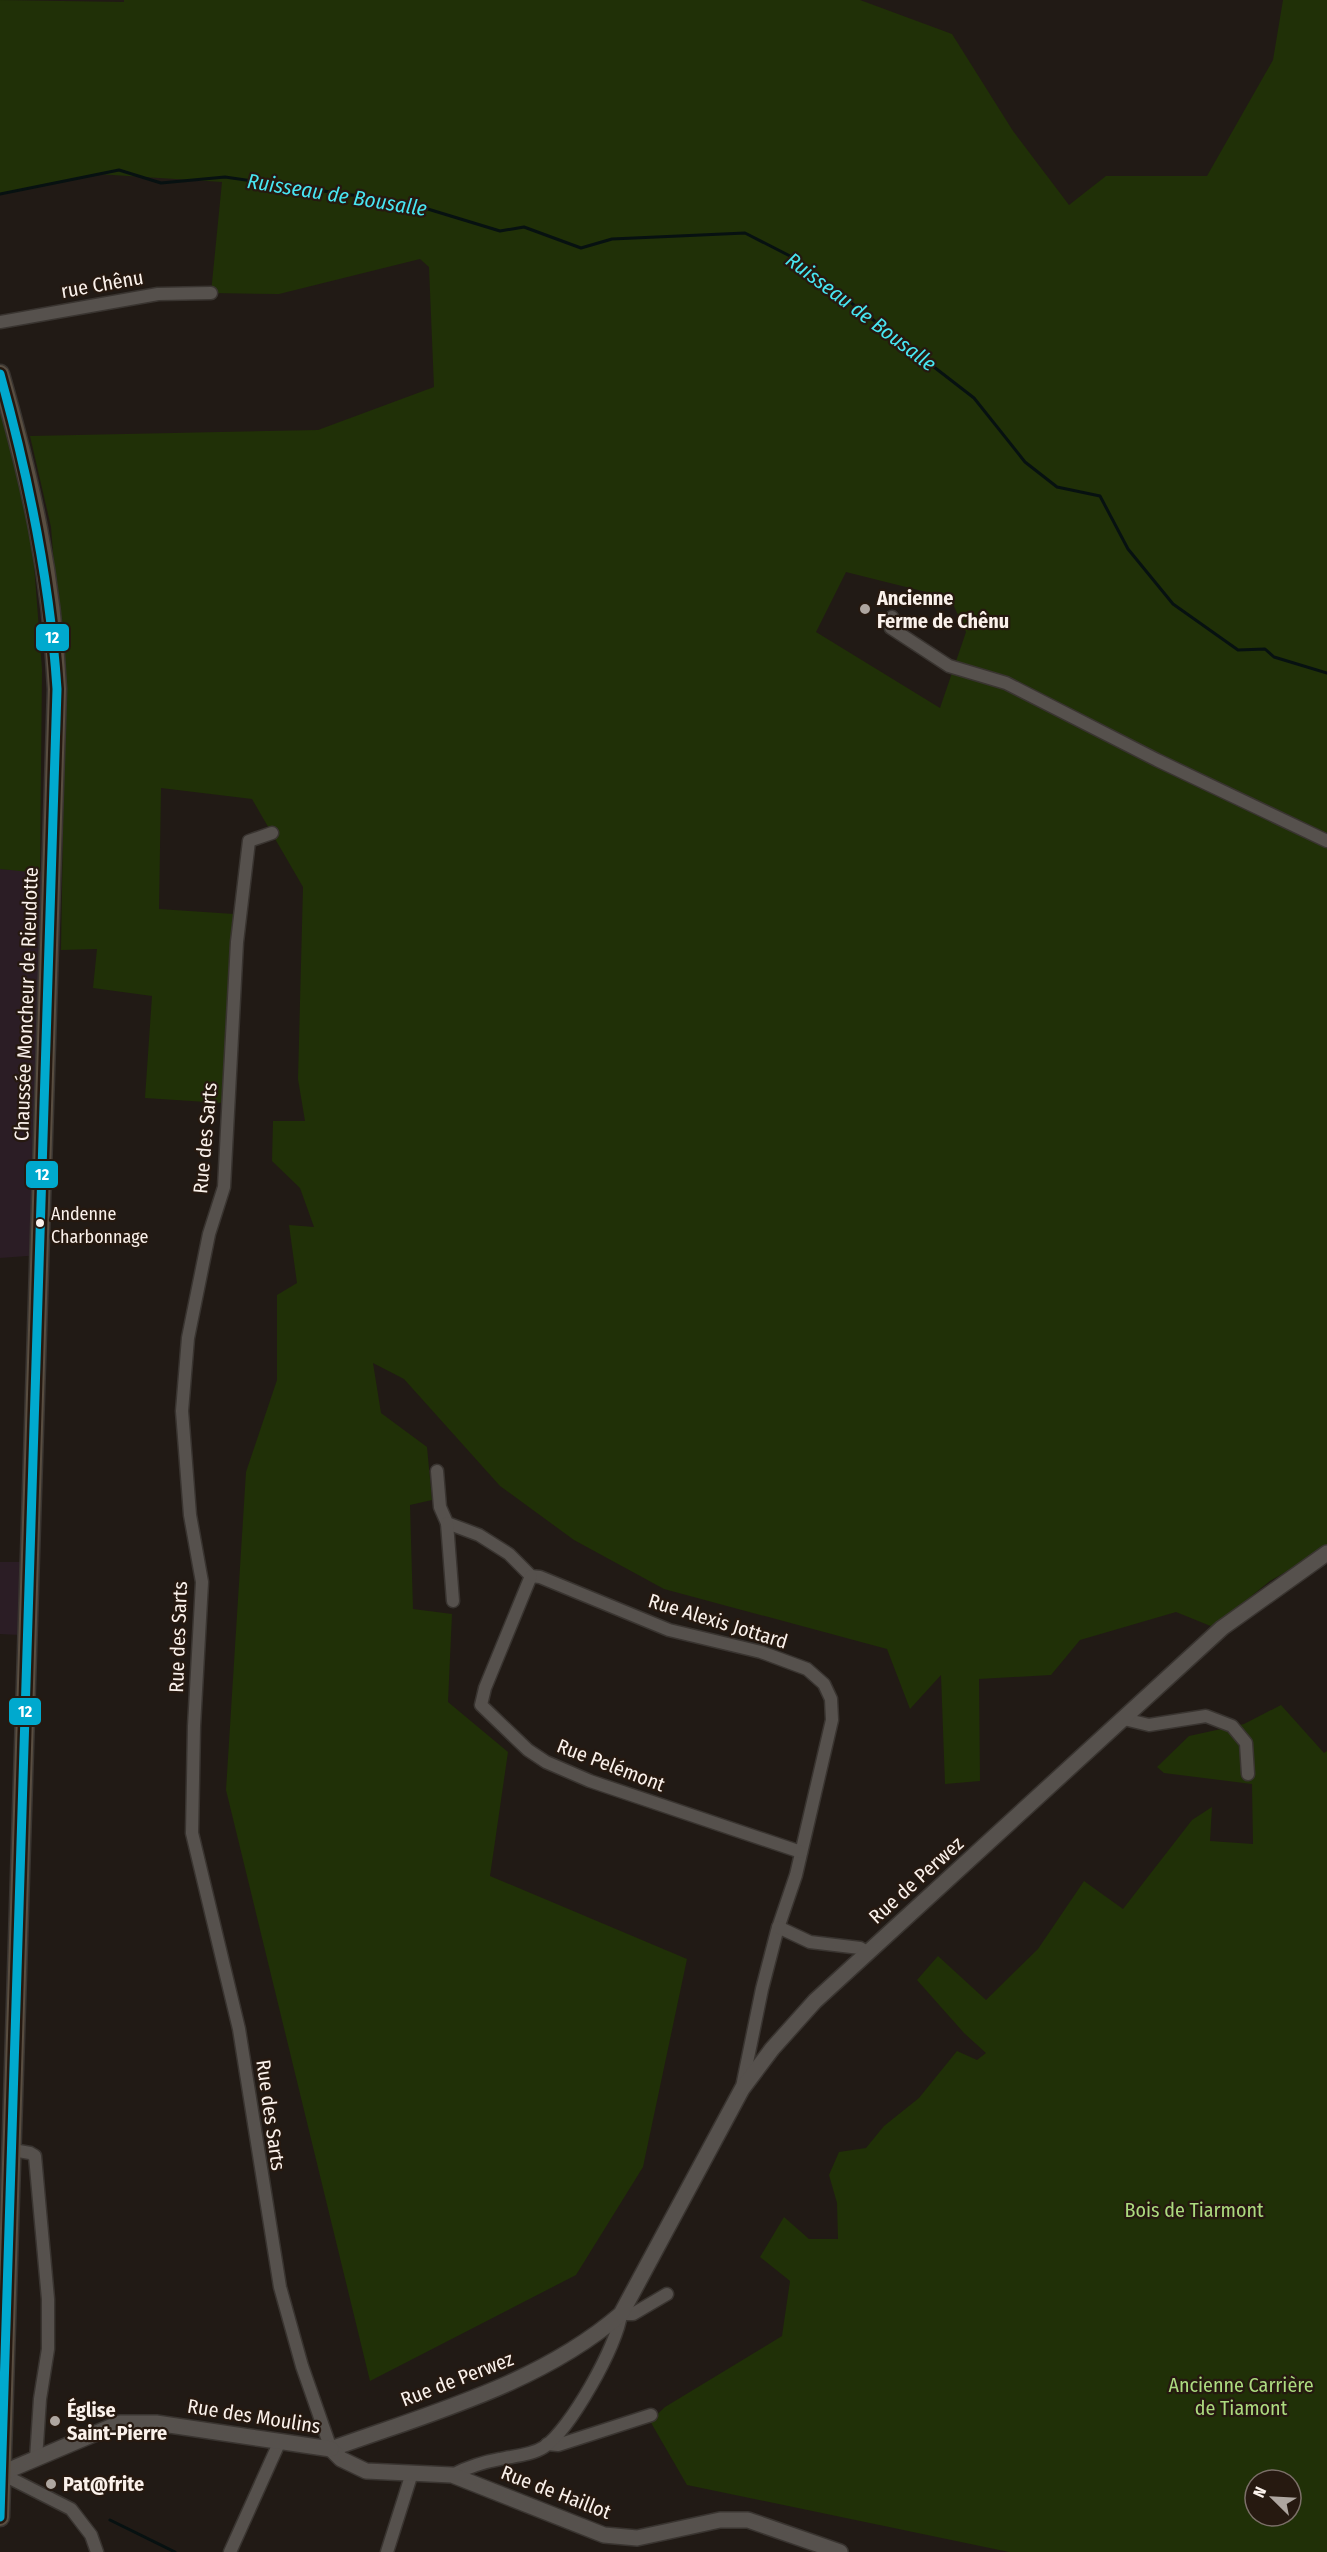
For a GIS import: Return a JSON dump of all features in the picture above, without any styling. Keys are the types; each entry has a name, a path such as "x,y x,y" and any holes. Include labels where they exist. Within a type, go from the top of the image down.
{"main road":[{"name":"Chaussée Moncheur de Rieudotte","path":"0,374 29,476 47,567 55,638 57,689 9,2146 0,2517"}],"street":[{"name":"rue Chênu","path":"0,321 158,294 211,293"},
{"path":"891,617 891,628 949,666 1006,683 1156,760 1327,841"},
{"name":"Rue des Sarts","path":"272,833 249,841 237,942 224,1187 209,1234 188,1338 182,1412 190,1515 202,1582 194,1726 192,1833 239,2029 280,2287 302,2366 331,2450"},
{"path":"437,1471 440,1507 447,1522 453,1601"},
{"name":"Rue Alexis Jottard","path":"447,1522 479,1535 509,1554 531,1576 540,1577 669,1630 761,1652 807,1669 824,1684 831,1700 832,1720 801,1852"},
{"name":"Rue de Perwez","path":"331,2450 519,2380 605,2327 621,2314 742,2088 771,2049 815,2001 1222,1628 1327,1553"},
{"name":"Rue Pelémont","path":"531,1576 484,1688 481,1705 500,1726 546,1762 590,1781 801,1852"},
{"path":"1124,1719 1149,1725 1206,1716 1232,1726 1246,1743 1248,1774"},
{"path":"742,2088 762,1989 801,1852"},
{"path":"778,1927 810,1942 860,1948 867,1952"},
{"path":"9,2146 30,2152 35,2156 42,2211 48,2349 40,2399 36,2459"},
{"name":"Rue de Perwez","path":"621,2314 633,2314 667,2294"},
{"path":"452,2475 468,2466 526,2453 547,2444 561,2430 591,2385 616,2340 621,2314"},
{"path":"547,2444 558,2445 651,2415"},
{"name":"Rue des Moulins","path":"1,2473 120,2423 156,2423 331,2450"},
{"path":"230,2552 280,2441"},
{"name":"Rue de Haillot","path":"331,2450 341,2459 366,2471 452,2475 604,2535 637,2538 720,2520 748,2520 840,2552"},
{"path":"387,2552 412,2472"},
{"path":"1,2473 19,2485 71,2509 92,2535 97,2552"}],"shaded area":[{"path":"0,869 53,872 40,1255 0,1258"},
{"path":"0,1562 20,1562 20,1635 0,1634"}],"green space":[{"path":"0,0 124,2 124,0 860,0 952,34 1013,131 1069,205 1106,176 1207,176 1273,60 1283,0 1327,0 1327,1548 1270,1581 1213,1627 1176,1612 1080,1640 1051,1675 979,1679 980,1781 945,1784 941,1675 910,1709 887,1649 664,1589 574,1540 500,1486 404,1379 373,1363 381,1413 427,1447 432,1500 410,1505 413,1609 452,1614 448,1702 508,1752 490,1876 687,1959 643,2167 576,2275 370,2381 226,1790 246,1472 277,1380 277,1295 297,1283 289,1225 314,1227 300,1188 272,1161 273,1121 305,1121 298,1079 303,887 252,799 161,788 159,909 234,914 222,1103 145,1098 152,996 93,988 97,949 61,950 65,705 51,527 30,436 318,430 434,387 429,267 420,259 279,294 211,293 222,182 97,174 0,194","holes":["846,572 950,598 966,632 940,708 816,632"]},
{"path":"0,407 32,538 42,669 40,873 0,869"},
{"path":"1281,1705 1324,1753 1327,1751 1327,2552 1009,2552 687,2485 650,2421 665,2407 782,2336 790,2281 760,2257 784,2217 809,2239 838,2239 837,2203 829,2175 839,2152 866,2148 884,2126 919,2098 957,2051 977,2060 986,2053 964,2033 917,1980 938,1956 986,2000 1038,1949 1084,1881 1123,1909 1192,1820 1212,1807 1210,1841 1253,1844 1252,1784 1164,1773 1157,1767 1189,1736 1244,1724"}],"waterway":[{"name":"Ruisseau de Bousalle","path":"0,194 119,170 161,183 225,177 408,203 500,231 524,227 581,248 612,239 745,233 792,257 974,398 1025,462 1057,487 1100,496 1128,549 1173,604 1238,650 1265,649 1274,657 1327,673"},
{"path":"110,2520 175,2552"}],"transit line":[{"name":"12","path":"0,374 37,530 44,569 57,689 0,2517"}],"place":[{"name":"Ancienne Ferme de Chênu","path":"865,609"},
{"name":"Andenne Charbonnage","path":"40,1223"},
{"name":"Église Saint-Pierre","path":"55,2421"},
{"name":"Pat@frite","path":"51,2484"}],"park label":[{"name":"Bois de Tiarmont","path":"1194,2210"},
{"name":"Ancienne Carrière de Tiamont","path":"1241,2396"}]}
